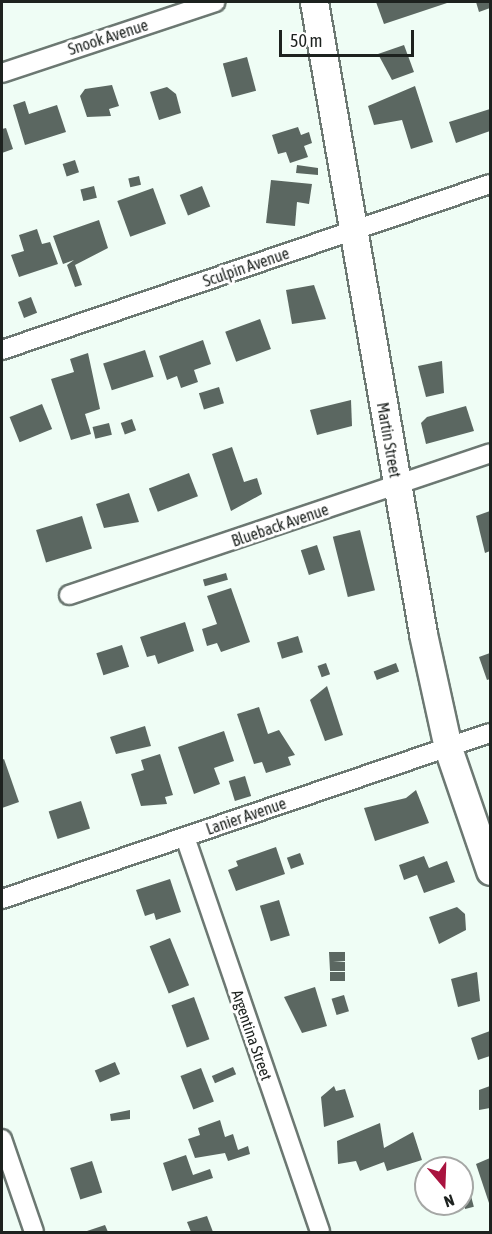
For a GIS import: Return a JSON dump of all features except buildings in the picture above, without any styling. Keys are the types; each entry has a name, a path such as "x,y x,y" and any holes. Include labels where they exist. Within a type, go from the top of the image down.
{"street":[{"name":"Snook Avenue","path":"2,73 215,2"},
{"name":"Martin Street","path":"314,2 397,485 448,748 490,871"},
{"name":"Sculpin Avenue","path":"2,350 490,184"},
{"name":"Blueback Avenue","path":"69,595 490,453"},
{"name":"Lanier Avenue","path":"2,899 490,734"},
{"name":"Argentina Street","path":"185,837 320,1233"},
{"path":"2,1139 34,1233"}]}
